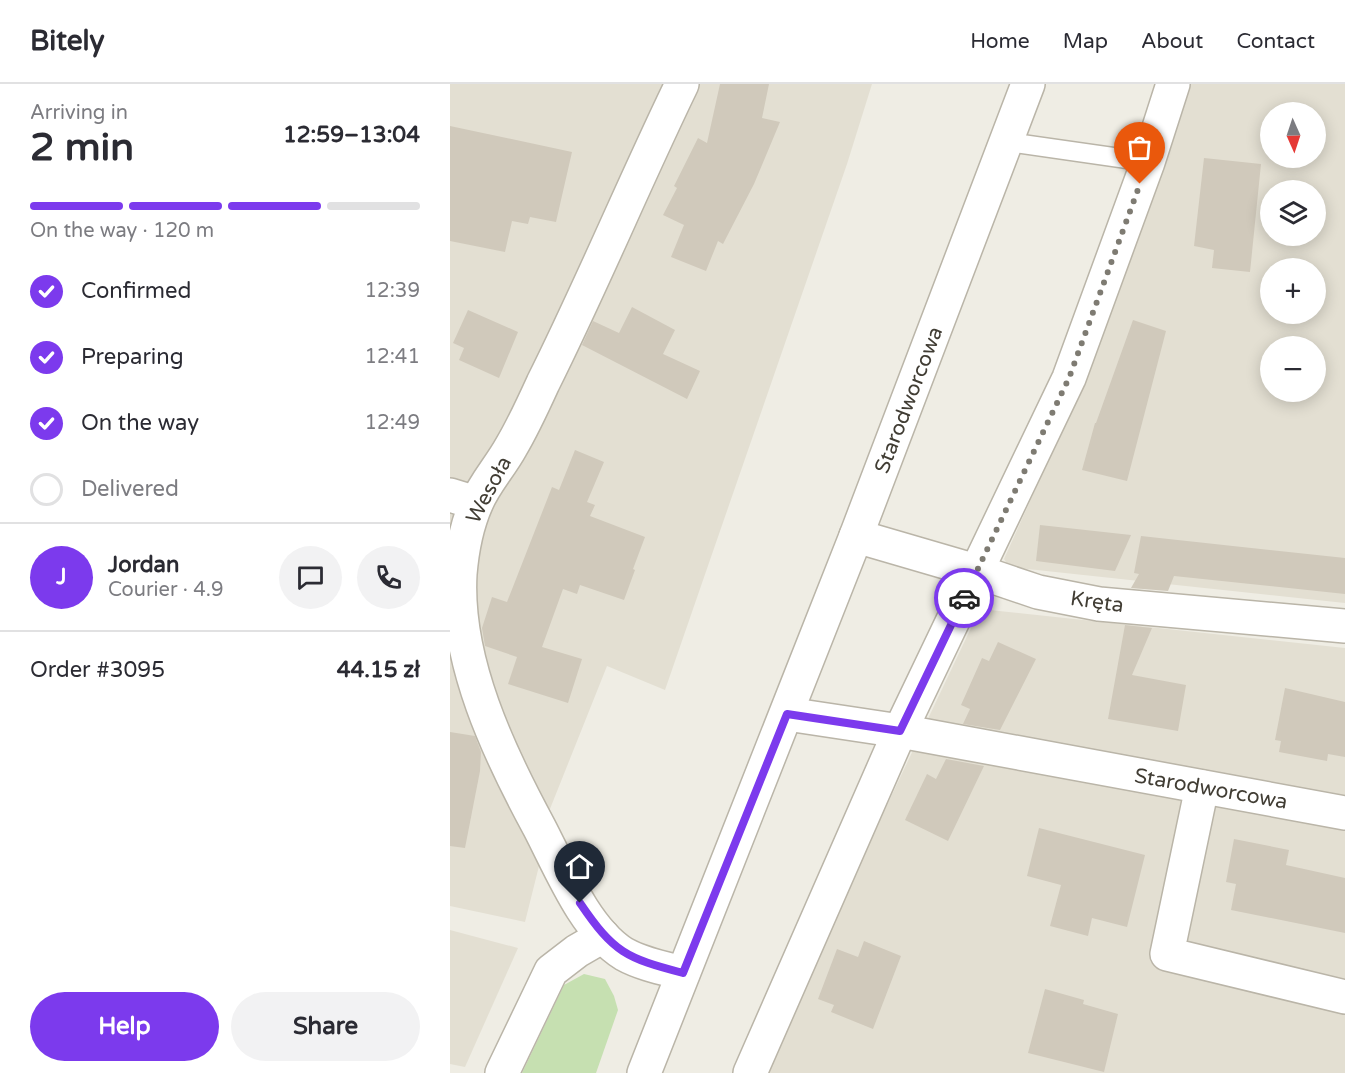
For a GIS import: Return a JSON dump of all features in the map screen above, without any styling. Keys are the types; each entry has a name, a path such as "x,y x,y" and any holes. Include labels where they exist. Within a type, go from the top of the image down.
{"street":[{"name":"Wesoła","path":"603,936 580,903 511,774 491,727 467,653 461,621 463,499 511,448 682,84"},
{"name":"Starodworcowa","path":"644,1073 787,714 1008,142 1028,84"},
{"path":"750,1073 900,731 1069,378 1148,162 1173,84"},
{"name":"Kręta","path":"856,536 1038,592 1099,604 1345,626"},
{"name":"Starodworcowa","path":"787,714 900,731 1345,813"},
{"path":"1202,787 1167,954 1345,997"},
{"path":"502,1073 552,971 577,951 603,936 623,953 642,962 683,973"}],"lane":[{"path":"1008,142 1148,162"}],"shaded area":[{"path":"450,84 872,84 847,164 665,690 607,666 534,849 539,866 525,922 450,906"},
{"path":"1187,84 1345,84 1345,603 1009,567 1004,559 1049,459"},
{"path":"980,609 1345,648 1345,1073 760,1073"},
{"path":"450,930 518,948 465,1067 450,1064"}],"green space":[{"path":"584,974 605,979 618,1010 596,1073 522,1073 564,985"}],"building":[{"path":"720,84 769,84 762,118 780,122 754,184 723,244 718,241 706,271 671,257 684,225 663,215 677,188 674,186 698,138 707,143"},
{"path":"450,126 572,152 556,222 530,217 528,224 512,221 505,252 450,241"},
{"path":"1204,158 1260,164 1250,272 1212,268 1214,250 1194,246"},
{"path":"632,307 675,330 663,354 700,371 687,399 582,345 593,321 619,333"},
{"path":"468,310 518,332 499,378 459,360 464,348 453,343"},
{"path":"1133,320 1166,331 1127,481 1082,470 1095,423"},
{"path":"575,450 604,462 587,502 595,505 590,516 645,537 624,600 580,585 577,594 563,589 542,647 582,659 568,703 508,684 517,657 485,646 482,628 492,597 507,602 552,487 559,490"},
{"path":"1040,525 1131,535 1115,571 1036,561"},
{"path":"1141,536 1345,558 1345,594 1174,576 1168,591 1131,588 1139,574 1134,573"},
{"path":"1125,625 1152,628 1132,675 1186,685 1178,731 1108,719"},
{"path":"998,642 1036,659 1000,730 963,724 970,709 961,705 982,658 989,661"},
{"path":"1285,688 1345,702 1345,757 1328,754 1327,761 1279,752 1281,741 1275,740"},
{"path":"450,732 475,736 481,752 480,771 465,848 450,846"},
{"path":"946,759 984,766 948,841 905,820 927,774 936,779"},
{"path":"1039,828 1145,855 1127,927 1092,918 1088,936 1050,926 1061,885 1027,876"},
{"path":"1234,839 1289,850 1286,865 1345,878 1345,933 1231,910 1236,884 1226,882"},
{"path":"864,941 901,956 873,1029 831,1012 834,1005 818,999 837,949 858,957"},
{"path":"1045,989 1084,1000 1083,1004 1118,1014 1104,1072 1028,1053"}],"way so far":[{"path":"964,598 1069,378 1140,184"}],"route":[{"path":"580,903 603,936 623,953 642,962 683,973 787,714 900,731 964,598"}]}
